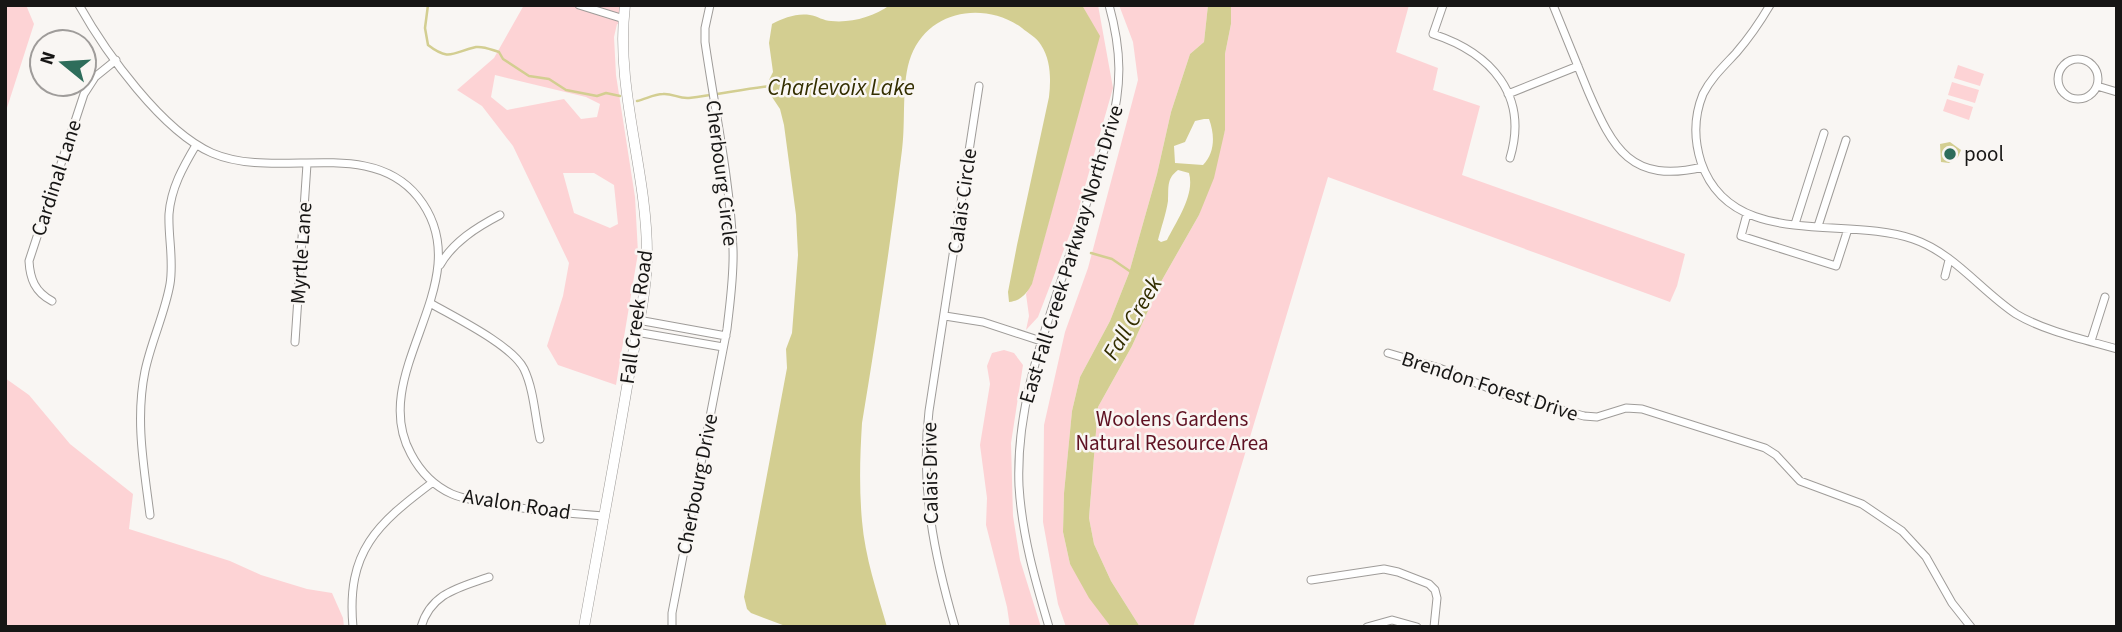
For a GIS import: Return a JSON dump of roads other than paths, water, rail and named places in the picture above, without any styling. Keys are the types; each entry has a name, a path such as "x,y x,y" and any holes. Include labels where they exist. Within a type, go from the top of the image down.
{"main road":[{"name":"Fall Creek Road","path":"584,627 646,269 647,238 625,75 625,5"}],"street":[{"path":"79,5 116,60 161,117 196,145 219,156 247,163 367,166 384,171 405,184 423,204 431,220 438,244 438,268 430,303 402,388 398,410 400,426 409,451 417,465 433,482 389,517 368,543 352,588 353,627"},
{"path":"579,5 624,19"},
{"name":"Cherbourg Circle","path":"710,5 705,35 729,197 733,245 731,305 724,341"},
{"name":"East Fall Creek Parkway North Drive","path":"1049,627 1027,546 1019,485 1023,417 1028,386 1041,341 1110,132 1116,106 1120,59 1109,5"},
{"path":"1443,5 1433,34 1459,43 1478,55 1496,72 1508,94 1516,122 1515,141 1510,158"},
{"path":"1553,5 1607,133 1625,155 1640,165 1661,171 1682,171 1703,166"},
{"path":"1770,5 1748,39 1710,82 1703,94 1697,115 1696,132 1703,166 1711,183 1725,199 1747,214 1769,221 1910,237 1930,246 2019,316 2117,349"},
{"path":"2083,59 2096,70 2097,86 2086,98 2070,98 2061,91 2058,75 2067,62 2083,59"},
{"name":"Cardinal Lane","path":"52,301 43,296 34,285 29,261 83,94 96,77 116,60"},
{"path":"1508,94 1578,66"},
{"name":"Calais Circle","path":"945,316 979,86"},
{"path":"2097,86 2117,92"},
{"path":"1795,224 1824,133"},
{"path":"1818,226 1846,140"},
{"path":"150,515 141,443 141,392 170,284 172,261 169,212 172,195 182,169 196,145"},
{"name":"Myrtle Lane","path":"295,342 307,164"},
{"path":"1747,214 1741,236 1836,266 1847,229"},
{"path":"438,268 457,243 500,215"},
{"path":"1945,276 1949,260"},
{"path":"2091,341 2105,297"},
{"path":"430,303 489,338 517,359 527,378 540,439"},
{"path":"945,316 983,322 1041,341"},
{"name":"Calais Drive","path":"945,316 928,419 926,486 934,552 955,627"},
{"path":"638,320 724,341"},
{"path":"636,332 724,341"},
{"name":"Cherbourg Drive","path":"672,627 672,613 724,341"},
{"name":"Brendon Forest Drive","path":"1388,353 1439,368 1506,395 1584,416 1597,417 1626,408 1642,409 1765,448 1778,457 1800,481 1862,504 1902,531 1926,557 1952,603 1971,627"},
{"name":"Avalon Road","path":"433,482 454,495 481,501 544,511 604,516"},
{"path":"1311,580 1384,569 1398,572 1429,584 1435,590 1437,598 1434,627"},
{"path":"421,627 428,609 440,597 489,577"},
{"path":"1367,627 1392,620 1417,627"}],"water":[{"name":"Charlevoix Lake","path":"890,5 1082,5 1100,36 1032,284 1023,296 1009,302 1008,292 1017,245 1049,97 1050,70 1047,57 1039,42 1022,28 991,15 975,13 944,20 919,40 911,56 906,78 898,184 862,423 860,496 864,534 887,627 788,627 751,613 744,597 787,368 786,349 792,333 798,255 796,215 784,125 780,109 772,97 769,80 773,72 769,43 772,24 800,15 828,21 854,20"},
{"name":"Fall Creek","path":"1208,5 1231,5 1231,24 1225,54 1225,130 1214,178 1199,215 1162,280 1132,346 1098,407 1089,518 1094,544 1111,581 1140,627 1111,627 1089,598 1070,564 1063,532 1072,411 1080,377 1110,321 1129,273 1157,174 1171,112 1190,54 1204,42","holes":["1209,119 1213,137 1207,160 1203,165 1175,163 1174,146 1185,142 1195,121","1178,170 1189,173 1190,190 1167,240 1161,242 1158,240 1167,206 1169,184"]},
{"name":"pool","path":"1950,142 1961,150 1958,157 1949,163 1941,162 1940,144"}],"waterway":[{"path":"428,5 425,28 428,45 435,50 452,54 476,47 485,48 499,52 503,59 529,76 549,79 566,90 597,96 606,93 620,96"},
{"path":"637,101 660,94 689,98 770,86"},
{"path":"1091,253 1112,259 1131,272"}],"place":[{"name":"pool","path":"1950,154"}],"park label":[{"name":"Woolens Gardens Natural Resource Area","path":"1172,431"}]}
